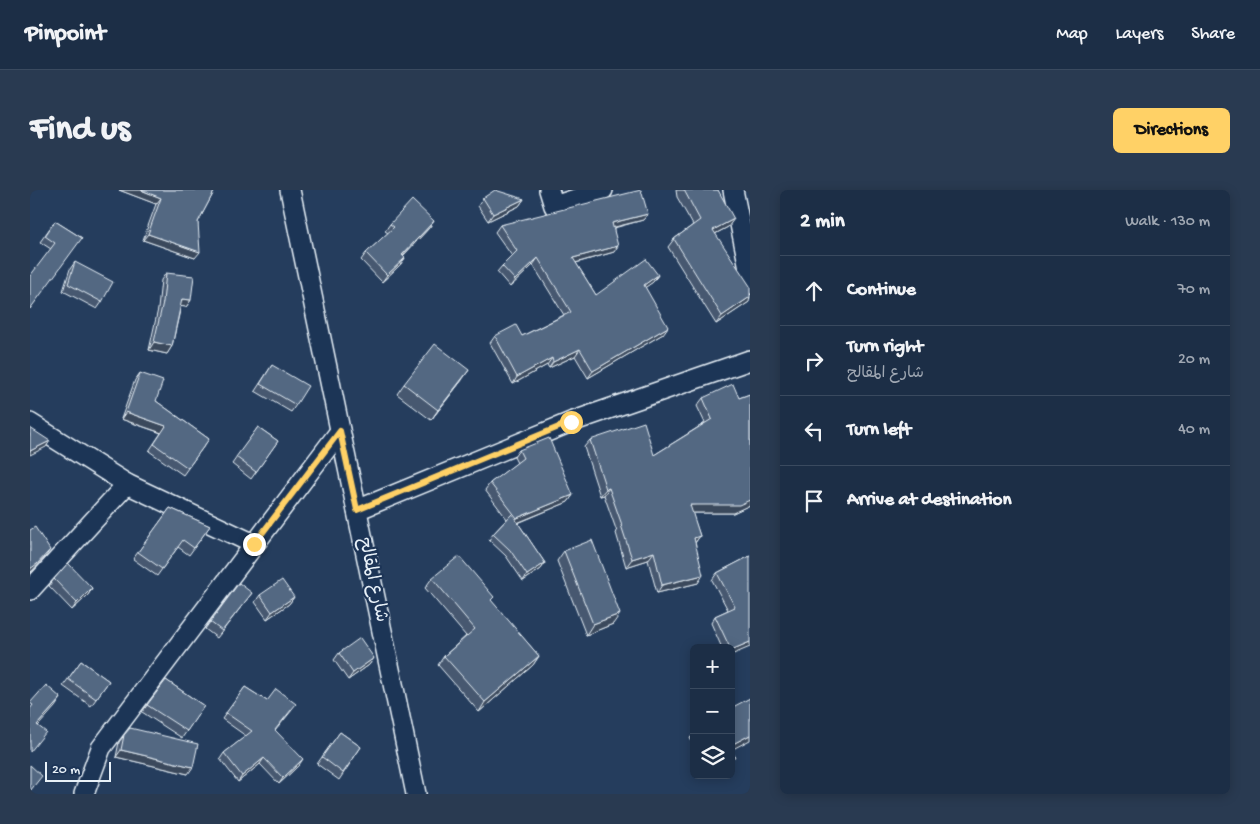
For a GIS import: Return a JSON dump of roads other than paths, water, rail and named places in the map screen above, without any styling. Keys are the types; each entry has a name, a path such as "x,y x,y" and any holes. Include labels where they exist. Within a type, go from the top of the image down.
{"street":[{"name":"شارع المقالح","path":"290,190 416,794"},
{"path":"549,190 554,206 603,190"},
{"path":"733,190 748,263 750,284"},
{"path":"357,510 571,422 750,360"},
{"path":"30,423 127,484 254,544"},
{"path":"84,794 101,748 340,431"},
{"path":"30,590 127,484"}]}
